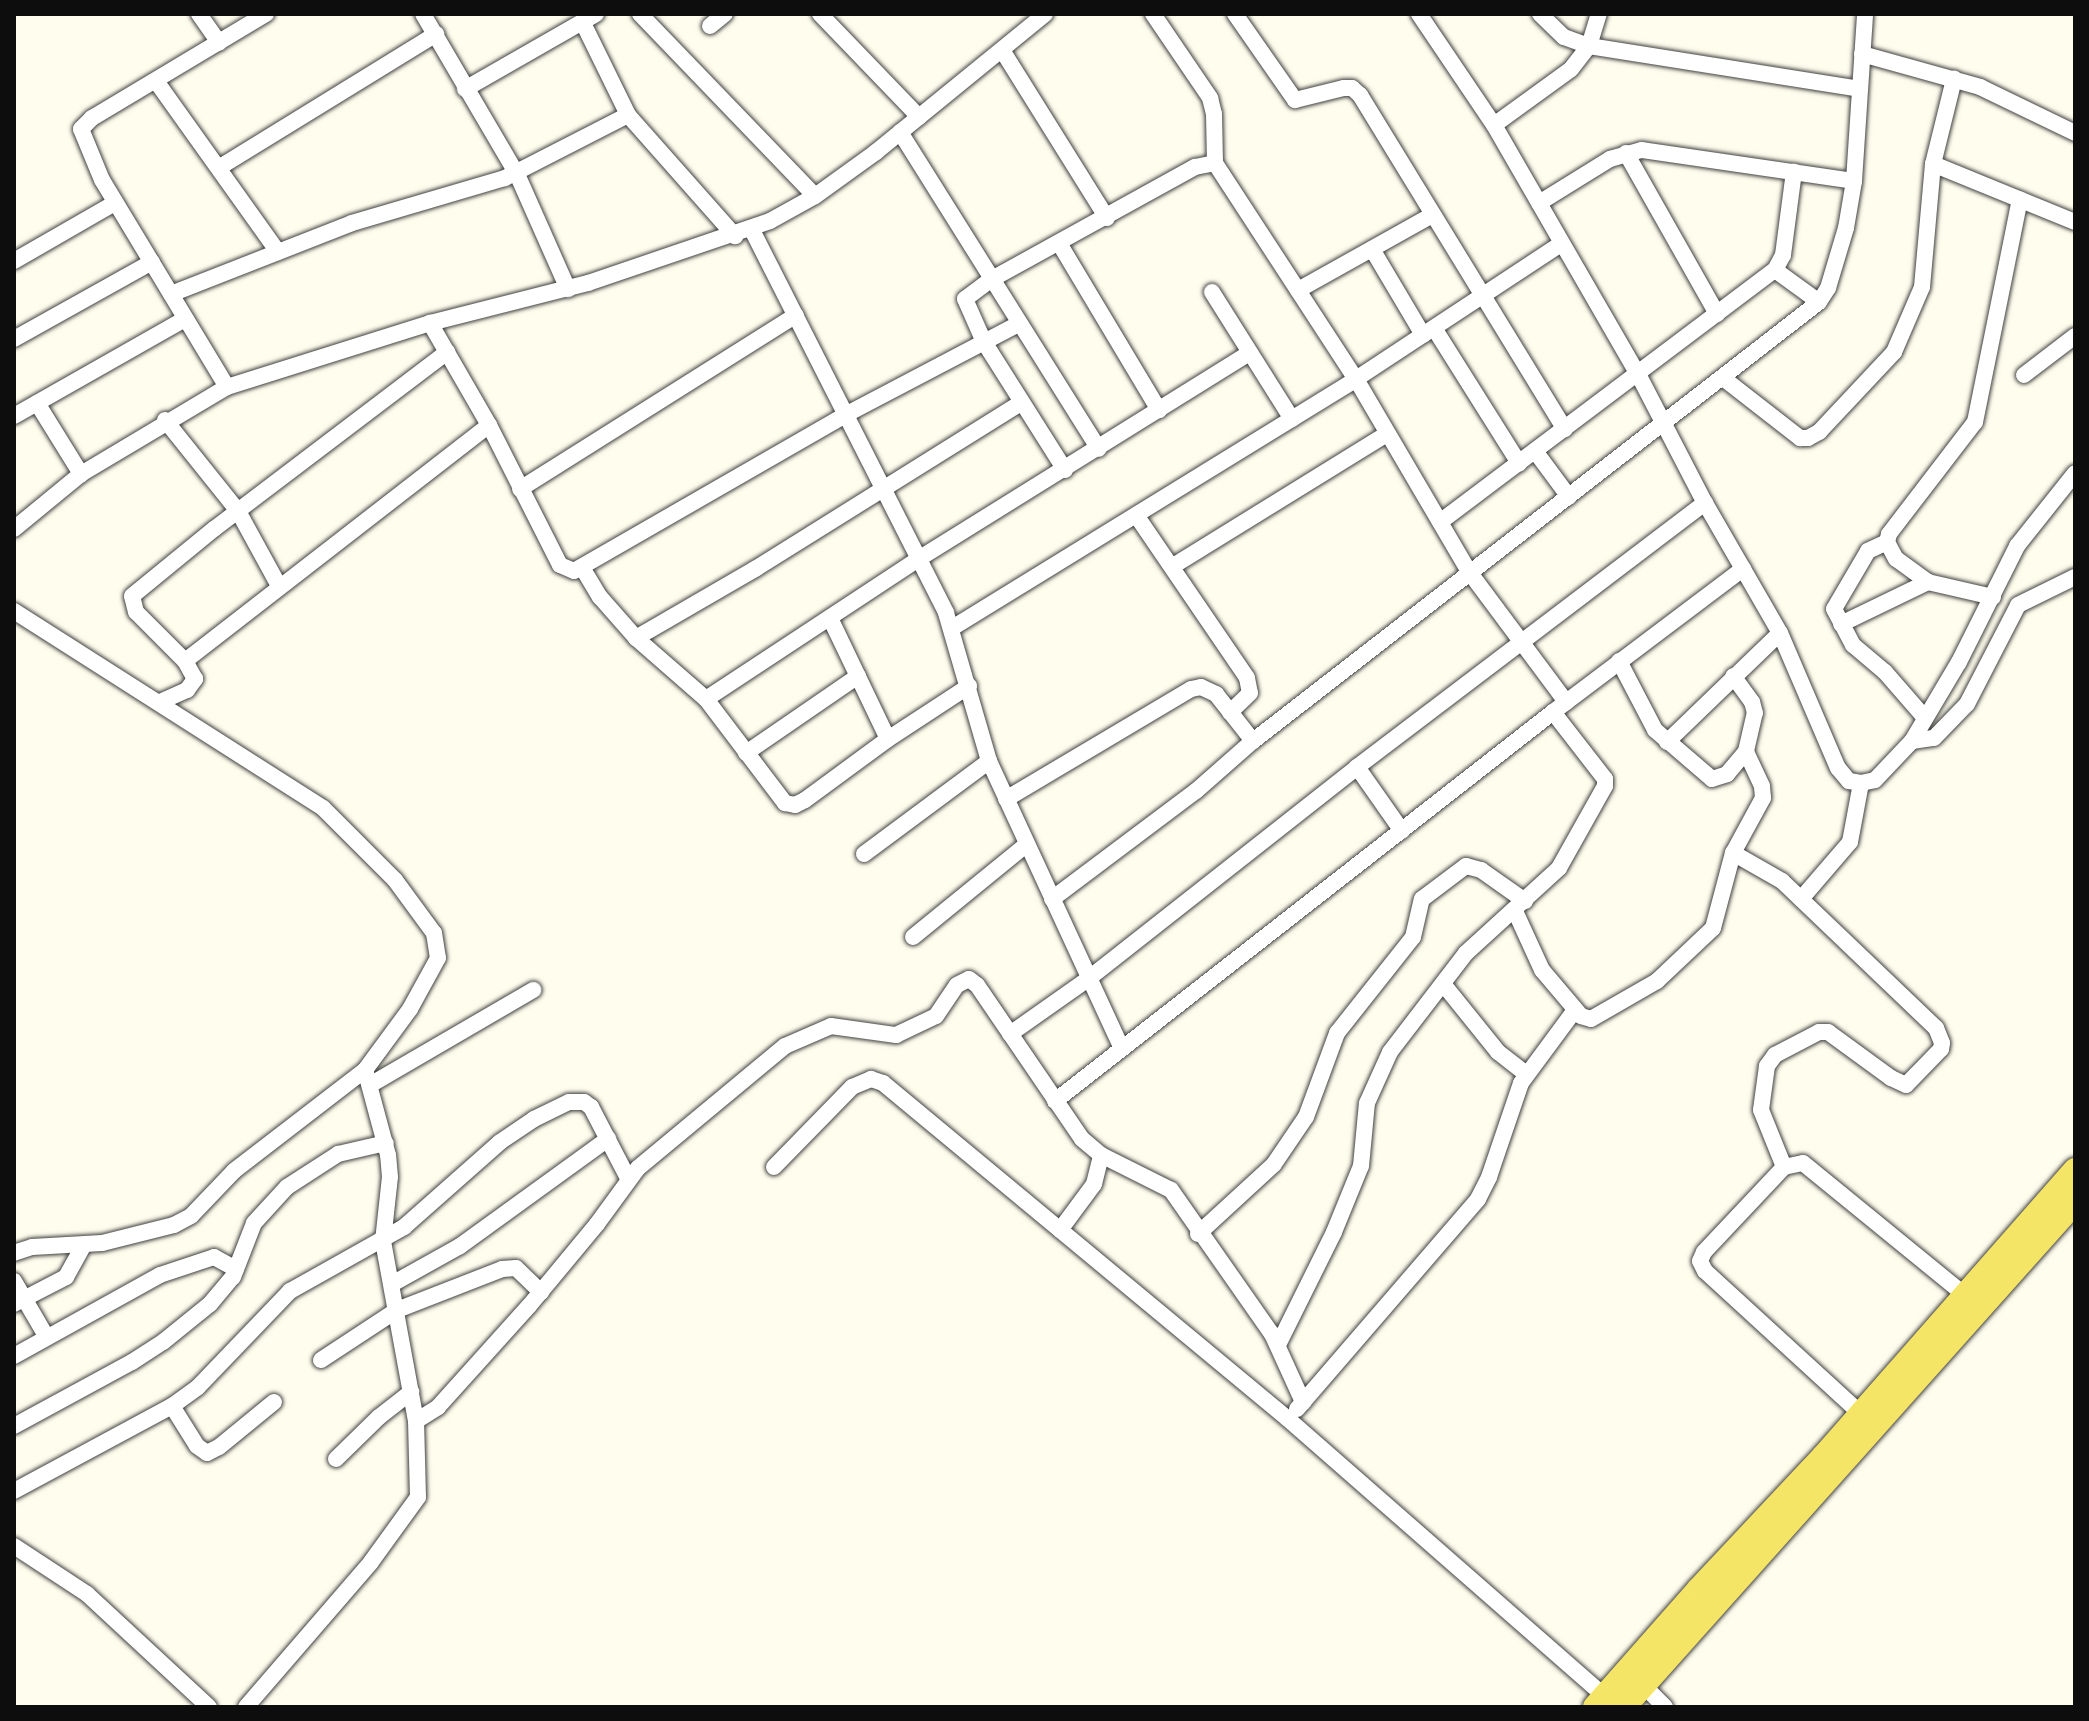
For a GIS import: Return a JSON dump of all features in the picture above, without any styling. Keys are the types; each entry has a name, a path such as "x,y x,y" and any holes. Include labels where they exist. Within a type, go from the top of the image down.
{"main road":[{"path":"1764,1535 1860,1413 2075,1170"},
{"path":"1610,1704 2075,1202"}],"street":[{"path":"199,14 219,43"},
{"path":"227,387 115,203 81,129 92,118 266,14"},
{"path":"640,14 815,196"},
{"path":"710,26 725,14"},
{"path":"820,14 919,117"},
{"path":"14,529 81,474 165,420 227,387 430,323 568,289 743,233 815,196 919,117 1045,14"},
{"path":"1153,14 1210,98 1214,114 1215,163 1356,379 1470,573 1522,642 1605,779 1605,786 1566,858 1520,906 1466,953 1390,1052 1370,1089 1361,1166 1334,1232 1278,1345"},
{"path":"1235,14 1295,100 1344,88 1352,88 1360,95 1565,429"},
{"path":"1419,14 1494,125 1638,374 1705,503 1780,633 1838,768 1849,781 1861,783 1875,780 1912,741 1993,597 2017,546 2075,473"},
{"path":"1540,14 1564,37 1589,46 1860,89"},
{"path":"1494,125 1571,69 1589,46 1599,14"},
{"path":"1052,899 1196,791 1253,741 1819,302 1828,288 1846,228 1854,181 1865,14"},
{"path":"427,15 465,89 517,174 568,289"},
{"path":"465,89 589,19 628,115 743,233 796,315 920,558 952,628 989,761 1122,1049"},
{"path":"220,167 436,34"},
{"path":"1002,50 1107,218"},
{"path":"1862,54 1980,87 2075,133"},
{"path":"1723,378 1800,438 1819,432 1894,352 1920,297 1933,164 1954,79"},
{"path":"156,81 278,252"},
{"path":"171,294 352,223 517,174 628,115"},
{"path":"900,132 1099,449"},
{"path":"1539,203 1626,153 1642,150 1854,181"},
{"path":"1626,153 1717,314"},
{"path":"1065,470 984,342 965,299 992,279 1195,167 1215,163"},
{"path":"1933,164 2075,222"},
{"path":"1440,522 1775,270 1783,255 1794,172"},
{"path":"1993,597 1928,582 1896,559 1887,542 1889,534 1975,422 2020,199"},
{"path":"14,261 115,203"},
{"path":"1298,290 1432,215"},
{"path":"1059,243 1159,410"},
{"path":"952,628 1356,379 1561,244"},
{"path":"1372,249 1519,463"},
{"path":"14,339 152,262"},
{"path":"1775,270 1819,302"},
{"path":"1212,292 1292,419"},
{"path":"520,489 796,315"},
{"path":"14,416 185,319"},
{"path":"430,323 489,425 560,565 566,570 583,569 847,414 1020,323"},
{"path":"2024,375 2075,336"},
{"path":"160,702 193,685 195,679 185,661 136,612 131,605 132,596 447,352"},
{"path":"706,699 920,558 1249,353"},
{"path":"37,403 81,474"},
{"path":"636,638 885,489 1021,403"},
{"path":"165,420 238,511 279,586"},
{"path":"185,661 489,425"},
{"path":"1173,566 1387,434"},
{"path":"1535,451 1569,497"},
{"path":"1010,1034 1088,979 1357,767 1705,503"},
{"path":"1136,515 1247,678 1250,693 1230,712"},
{"path":"1887,542 1868,551 1835,602 1841,624 1853,645 1885,672 1925,718"},
{"path":"583,569 600,597 636,638 706,699 785,803 795,805 969,686"},
{"path":"1055,1101 1559,707 1743,569"},
{"path":"1912,741 1934,738 1967,704 2018,605 2075,577"},
{"path":"1841,624 1928,582"},
{"path":"14,611 323,808 395,880 434,933 438,958 367,1077 386,1143 390,1177 383,1241 416,1421 420,1480 418,1497 409,1514 246,1707"},
{"path":"830,618 888,739"},
{"path":"1667,742 1780,633"},
{"path":"1619,661 1655,730 1712,779 1727,774 1746,751 1755,713 1752,702 1733,676"},
{"path":"746,753 858,676"},
{"path":"1006,799 1191,689 1208,689 1253,741"},
{"path":"1198,1234 1274,1164 1311,1106 1337,1033 1413,937 1422,899 1466,866 1481,870 1520,906 1542,970 1581,1016 1599,1017 1657,981 1713,928 1733,853 1763,798 1762,786 1746,751"},
{"path":"864,854 989,761"},
{"path":"1357,767 1402,831"},
{"path":"1801,899 1850,842 1861,783"},
{"path":"913,937 1027,844"},
{"path":"1733,853 1769,872 1801,899 1936,1028 1942,1043 1941,1049 1906,1085 1897,1083 1828,1032 1819,1032 1775,1055 1767,1066 1761,1110 1784,1167"},
{"path":"416,1421 438,1407 541,1292 597,1224 628,1178 785,1046 831,1026 896,1035 936,1016 957,985 969,979 1082,1139 1101,1155 1162,1183 1178,1200 1198,1234 1278,1345 1303,1402"},
{"path":"1444,985 1498,1052 1526,1074"},
{"path":"14,1253 32,1247 84,1245 174,1225 191,1216 234,1171 367,1077 533,990"},
{"path":"1288,1419 1478,1199 1526,1074 1575,1010"},
{"path":"774,1167 852,1087 871,1079 883,1083 1288,1419 1610,1704"},
{"path":"14,1491 172,1406 198,1387 290,1291 383,1241 416,1218 500,1142 534,1119 569,1102 584,1102 591,1107 628,1178"},
{"path":"392,1284 460,1246 608,1139"},
{"path":"14,1426 163,1342 222,1293 236,1269 254,1223 287,1187 338,1154 386,1143"},
{"path":"1060,1230 1094,1184 1101,1155"},
{"path":"1860,1413 1705,1271 1700,1261 1704,1252 1784,1167 1803,1163 1965,1295"},
{"path":"19,1302 66,1277 84,1245"},
{"path":"14,1356 160,1275 205,1258 220,1259 236,1269"},
{"path":"321,1360 397,1310 510,1267 522,1273 541,1292"},
{"path":"14,1281 19,1302 46,1336"},
{"path":"336,1459 379,1417 411,1392"},
{"path":"172,1406 197,1446 207,1453 219,1447 274,1402"},
{"path":"14,1546 87,1594 209,1707"},
{"path":"1636,1679 1665,1707"}]}
